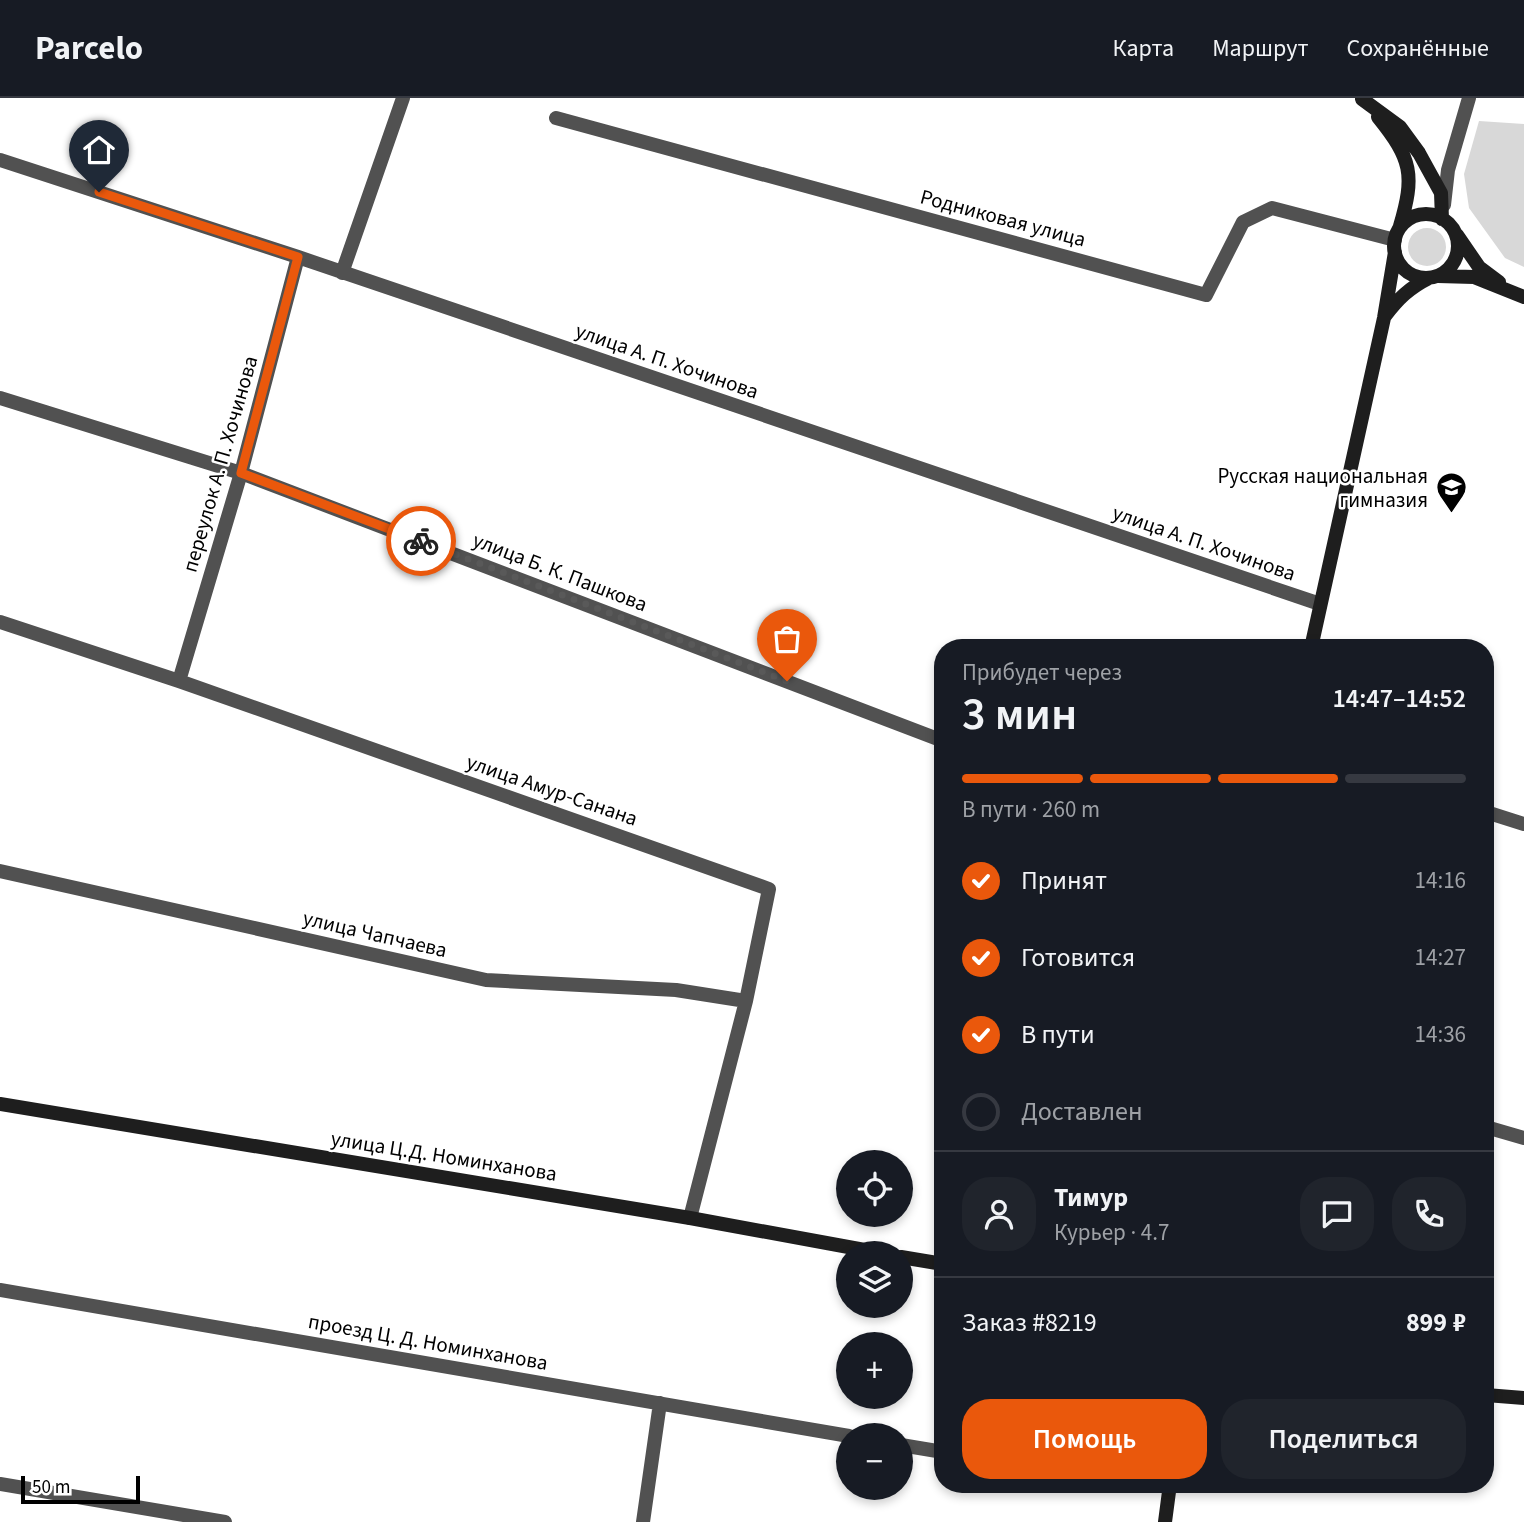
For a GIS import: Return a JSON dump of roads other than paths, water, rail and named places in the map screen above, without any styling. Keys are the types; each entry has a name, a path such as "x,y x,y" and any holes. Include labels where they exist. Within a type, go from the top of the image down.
{"street":[{"path":"342,273 404,98"},
{"path":"1361,98 1400,127 1419,153 1441,193 1443,219"},
{"path":"1313,639 1384,318 1396,240 1407,201 1409,168 1393,136 1361,98"},
{"path":"1443,219 1448,170 1469,98"},
{"name":"Родниковая улица","path":"556,118 1206,295 1243,222 1272,208 1396,240"},
{"name":"улица А. П. Хочинова","path":"0,160 298,257 1320,604"},
{"path":"1396,240 1414,216 1424,214 1443,219 1455,231 1479,267 1508,290"},
{"path":"1384,318 1411,287 1447,271 1458,253 1455,231"},
{"path":"1396,240 1403,269 1410,274 1474,277 1524,297"},
{"name":"переулок А. П. Хочинова","path":"179,681 241,473 298,257"},
{"name":"улица Б. К. Пашкова","path":"0,398 241,473 934,738"},
{"name":"улица Амур-Санана","path":"0,622 179,681 769,888 746,1001 690,1218"},
{"path":"1494,815 1524,824"},
{"name":"улица Чапчаева","path":"0,871 486,980 676,990 746,1001"},
{"name":"улица Ц.Д. Номинханова","path":"0,1104 690,1218 836,1245"},
{"path":"1494,1129 1524,1138"},
{"path":"913,1258 934,1261"},
{"name":"проезд Ц. Д. Номинханова","path":"0,1290 836,1434"},
{"path":"1494,1396 1524,1398"},
{"path":"643,1522 660,1403"},
{"path":"913,1447 934,1450"},
{"path":"0,1484 225,1522"},
{"path":"1165,1522 1169,1493"}],"place":[{"name":"Русская национальная гимназия","path":"1451,515"}]}
